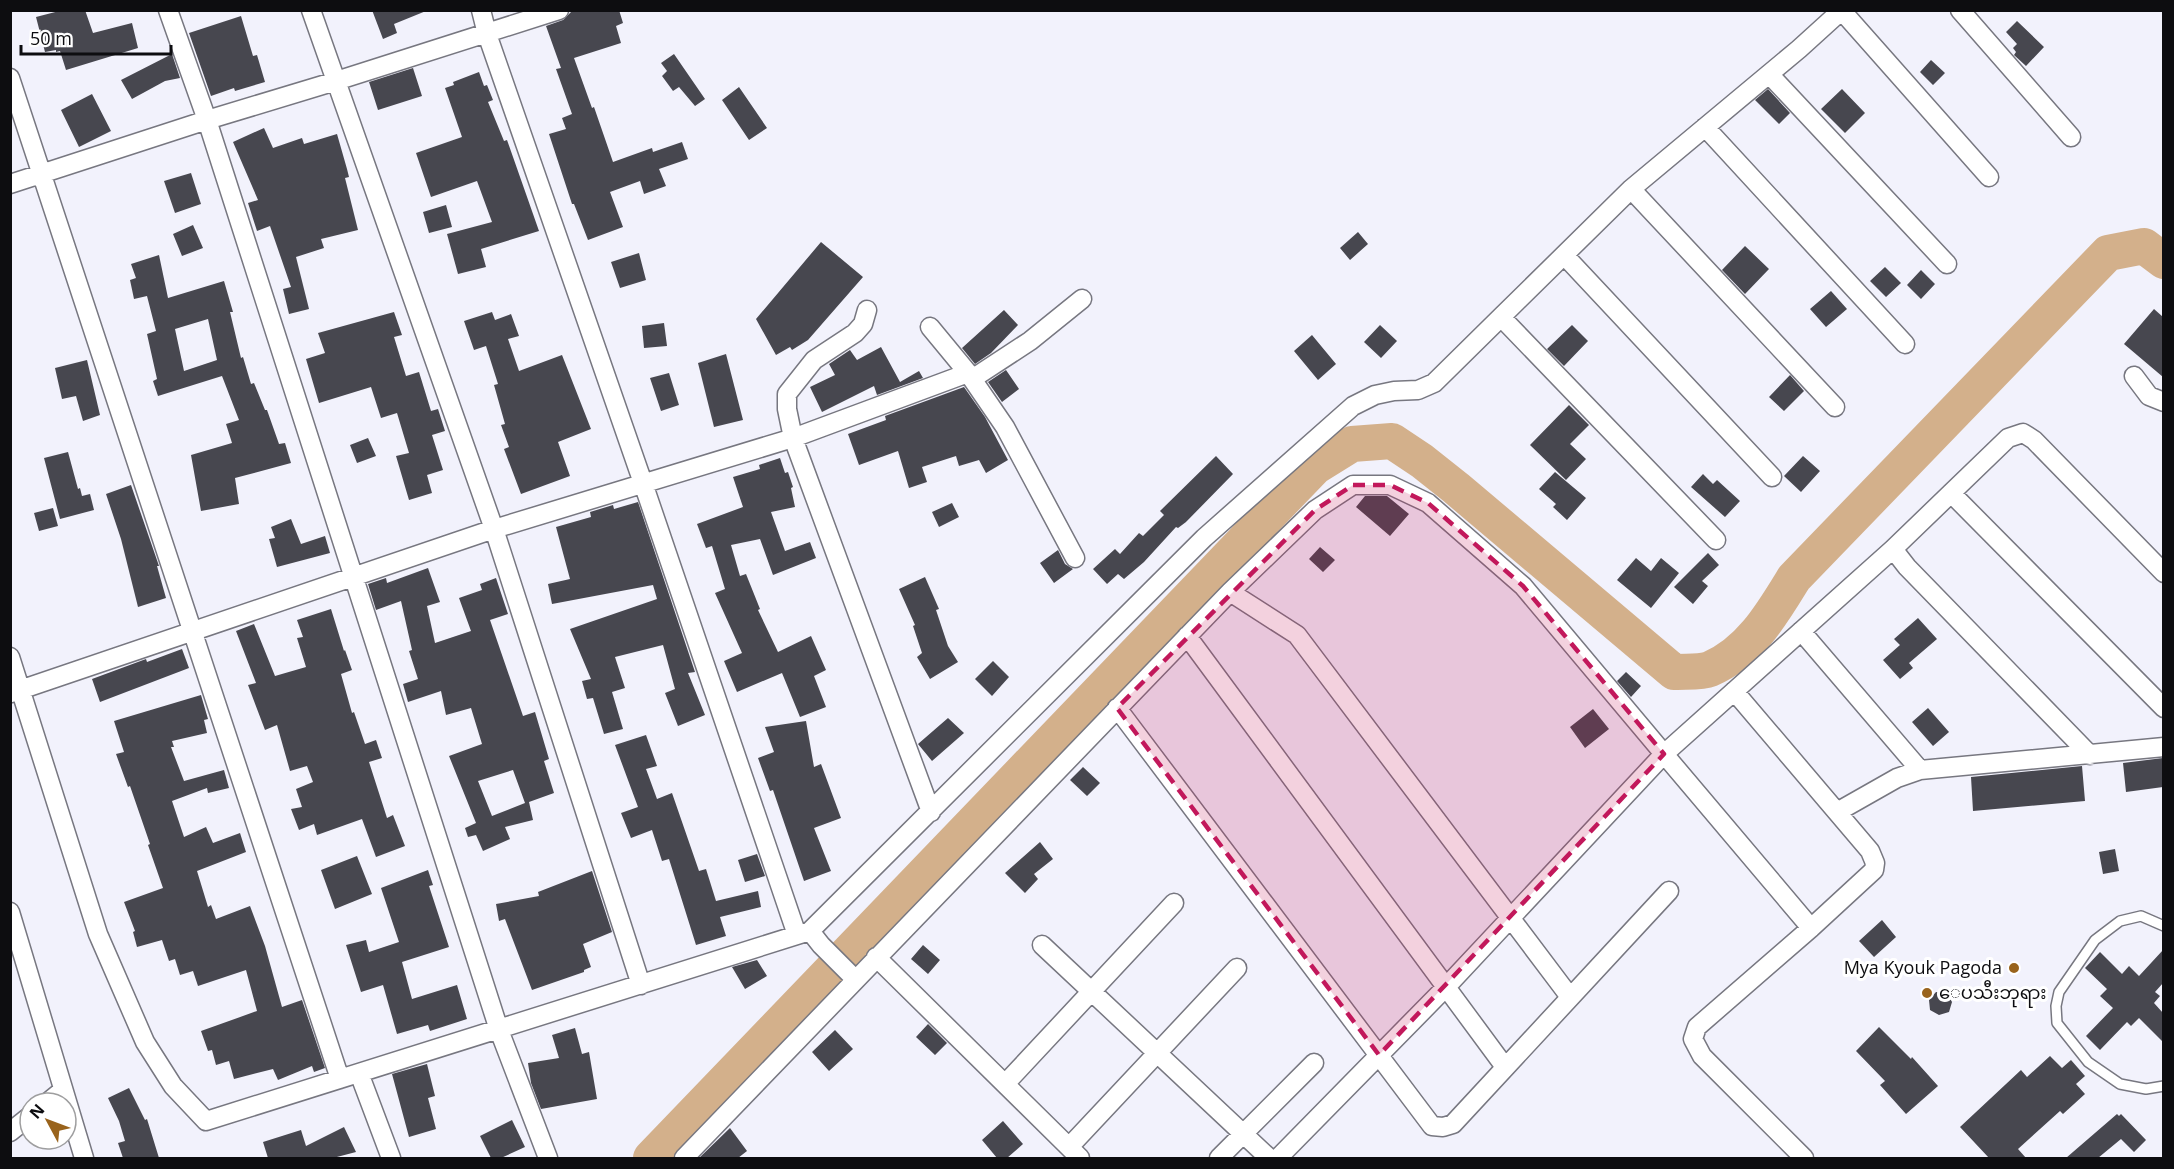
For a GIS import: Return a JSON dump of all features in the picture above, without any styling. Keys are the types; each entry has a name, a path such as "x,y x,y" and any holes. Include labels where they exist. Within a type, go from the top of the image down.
{"street":[{"path":"168,10 207,120 499,1030 548,1158"},
{"path":"311,10 494,529 641,985"},
{"path":"481,10 487,34 643,483 809,937 851,976"},
{"path":"10,183 559,10"},
{"path":"1960,10 2071,137"},
{"path":"10,657 14,692 98,934 145,1042 173,1086 206,1121 641,985 809,937 1204,538 1353,406 1376,395 1394,391 1418,390 1434,383 1631,189 1842,11 1989,177"},
{"path":"1769,74 1947,264"},
{"path":"10,78 340,1079"},
{"path":"1705,127 1905,344"},
{"path":"1631,189 1835,407"},
{"path":"1563,255 1772,477"},
{"path":"14,692 494,529 793,438 970,376 1030,341 1083,299"},
{"path":"867,310 863,324 855,333 814,360 787,394 787,409 793,438 931,812"},
{"path":"1501,317 1716,540"},
{"path":"930,327 970,376 1005,426 1076,558"},
{"path":"2134,376 2149,396 2163,402"},
{"path":"1278,1158 1446,987 1664,754 1893,549 2008,438 2023,433 2034,440 2163,573"},
{"path":"684,1158 851,976 876,957 1230,592 1315,510 1353,485 1390,485 1428,503 1523,586 1811,928"},
{"path":"1951,492 2163,708"},
{"path":"1893,549 1906,567 2090,755"},
{"path":"1230,592 1297,635 1570,997"},
{"path":"1801,631 1920,770"},
{"path":"1187,636 1505,1068"},
{"path":"1734,691 1870,851 1875,863 1874,870 1697,1027 1693,1039 1702,1056 1804,1158"},
{"path":"1117,708 1432,1126 1443,1127 1453,1124 1669,891"},
{"path":"1837,812 1897,778 1920,770 2163,747"},
{"path":"1005,1084 1174,903"},
{"path":"10,912 84,1158"},
{"path":"1042,945 1269,1158"},
{"path":"876,957 1074,1153 1156,1053 1237,968"},
{"path":"1219,1158 1314,1063"},
{"path":"359,1073 391,1158"}],"lane":[{"path":"2163,926 2141,916 2120,921 2095,940 2059,992 2056,1006 2057,1023 2088,1062 2120,1084 2146,1089 2163,1086"}],"highlighted area":[{"path":"1353,485 1390,485 1428,503 1523,586 1664,754 1379,1055 1117,708 1315,510"}],"building":[{"path":"63,10 85,10 93,33 132,23 138,48 66,70 60,51 45,52 36,17"},
{"path":"372,10 426,11 394,24 397,33 383,39"},
{"path":"573,10 619,10 623,23 616,26 621,43 574,58 613,162 652,148 653,152 682,142 688,159 659,169 666,186 644,194 640,181 610,192 623,227 588,240 574,204 572,204 549,134 566,129 562,118 572,114 556,69 561,68 546,26 563,20"},
{"path":"241,16 253,56 257,55 265,82 235,91 234,88 211,96 189,33"},
{"path":"2017,21 2044,47 2026,66 2014,55 2016,52 2013,48 2017,44 2006,32"},
{"path":"172,54 180,78 165,81 132,99 121,80"},
{"path":"674,54 705,99 695,106 679,87 673,91 662,76 667,71 661,63"},
{"path":"1931,60 1945,73 1933,85 1920,72"},
{"path":"413,68 422,96 378,110 369,82"},
{"path":"479,72 493,100 488,102 504,141 507,140 539,231 481,249 486,267 458,274 447,234 492,222 477,181 431,197 416,153 462,137 445,88 454,85 453,82"},
{"path":"739,87 767,128 749,140 722,100"},
{"path":"1768,89 1790,113 1779,124 1755,100"},
{"path":"1842,89 1865,113 1845,133 1821,109"},
{"path":"92,94 111,131 79,147 61,110"},
{"path":"264,128 273,148 302,138 304,144 337,134 349,177 345,178 358,230 321,239 324,248 296,257 309,309 289,314 283,289 291,287 270,226 257,231 248,203 258,200 233,142"},
{"path":"191,173 201,204 175,213 164,181"},
{"path":"446,205 452,227 429,233 423,212"},
{"path":"193,225 203,248 182,256 173,234"},
{"path":"1358,232 1368,244 1350,260 1340,248"},
{"path":"821,242 863,277 808,340 792,350 790,347 776,355 756,319"},
{"path":"1745,246 1769,269 1745,294 1722,270"},
{"path":"639,253 646,280 620,288 611,262"},
{"path":"159,255 168,298 224,281 233,312 230,312 241,358 243,357 251,384 254,383 265,410 267,410 279,444 285,443 291,463 235,478 239,504 201,511 191,455 232,443 226,424 239,420 222,376 158,396 153,381 157,379 147,334 156,331 147,296 134,299 130,280 136,278 131,264","holes":["208,319 217,360 184,371 175,329"]},
{"path":"1885,267 1901,283 1886,297 1870,281"},
{"path":"1921,270 1935,284 1921,299 1907,285"},
{"path":"1831,291 1847,309 1826,327 1810,309"},
{"path":"2154,309 2163,317 2163,377 2124,344"},
{"path":"1004,310 1018,325 991,353 975,364 962,348"},
{"path":"394,312 402,335 394,337 406,376 419,372 431,411 438,409 445,431 432,435 443,470 427,475 432,493 409,500 396,456 409,453 397,413 381,418 371,387 319,403 306,359 325,353 318,333"},
{"path":"492,312 495,320 511,314 519,336 508,339 519,371 562,355 591,429 558,442 570,476 521,494 504,449 509,447 501,425 505,424 494,385 498,384 486,346 474,350 464,321"},
{"path":"664,323 667,346 644,348 642,326"},
{"path":"1380,325 1397,341 1381,358 1364,342"},
{"path":"1572,325 1588,341 1564,366 1547,349"},
{"path":"1312,335 1336,364 1318,380 1294,351"},
{"path":"881,347 900,382 919,371 923,378 877,395 874,386 822,412 810,387 835,375 829,364 850,350 857,360"},
{"path":"726,354 743,420 714,427 698,363"},
{"path":"87,360 100,415 83,421 76,396 62,399 55,368"},
{"path":"1006,370 1019,389 1002,402 988,382"},
{"path":"669,373 679,405 661,411 650,378"},
{"path":"1790,375 1804,391 1784,411 1769,397"},
{"path":"964,387 985,417 1008,460 986,473 979,460 959,466 956,456 922,467 927,482 909,488 898,451 859,465 848,434 886,420 885,416"},
{"path":"1569,405 1589,425 1570,444 1586,459 1566,480 1530,445"},
{"path":"368,438 376,456 357,463 350,445"},
{"path":"68,452 78,489 80,488 82,496 90,494 94,510 60,519 44,458"},
{"path":"1216,456 1233,474 1186,522 1176,527 1144,562 1124,579 1118,574 1107,584 1093,569 1115,549 1120,554 1139,533 1143,536 1164,515 1160,511"},
{"path":"1803,456 1820,471 1801,492 1784,476"},
{"path":"780,458 793,487 791,488 795,507 771,512 785,551 810,542 816,558 773,575 760,539 731,545 740,576 746,574 760,609 758,610 778,652 811,636 826,670 814,676 826,707 800,717 782,673 737,692 724,661 742,653 715,593 725,589 712,546 706,548 697,524 743,507 733,477 760,469 759,465"},
{"path":"1555,472 1586,498 1567,520 1553,507 1556,504 1539,489"},
{"path":"1703,474 1713,484 1717,480 1740,501 1725,517 1691,487"},
{"path":"131,485 159,566 157,566 166,598 138,607 121,539 106,494"},
{"path":"1365,496 1387,496 1409,514 1390,536 1356,507"},
{"path":"638,502 695,672 688,673 705,715 678,726 665,693 675,689 663,645 615,657 625,688 612,692 623,729 604,734 593,698 587,699 582,681 591,679 570,629 657,599 653,585 552,604 548,584 570,579 556,527 591,517 590,512 613,505 614,509"},
{"path":"952,503 959,517 939,527 932,512"},
{"path":"53,508 58,526 39,531 34,513"},
{"path":"291,519 301,544 325,536 330,553 277,567 269,539 275,538 271,527"},
{"path":"1320,547 1335,560 1323,572 1309,559"},
{"path":"1058,550 1065,564 1073,569 1054,583 1040,563"},
{"path":"1708,553 1719,565 1702,581 1708,586 1693,604 1674,587"},
{"path":"1636,558 1651,571 1661,558 1679,573 1651,608 1617,580"},
{"path":"428,568 440,602 427,606 435,643 471,631 459,598 482,590 480,584 496,578 508,614 490,620 523,716 535,712 549,759 544,761 554,793 529,802 533,820 505,827 510,839 483,851 476,835 468,837 465,828 476,823 449,756 482,744 471,708 446,715 441,691 408,702 403,684 418,679 409,651 412,650 401,601 376,610 368,584 386,578 387,583","holes":["513,770 525,803 492,816 478,781"]},
{"path":"925,577 939,609 936,610 948,646 958,662 930,679 917,657 922,653 913,626 915,625 899,589"},
{"path":"331,609 352,670 341,674 352,713 354,712 365,744 376,740 382,758 369,762 387,818 393,815 405,846 376,857 362,819 317,835 314,824 299,830 291,809 302,807 296,789 313,782 307,766 290,771 277,725 265,730 248,685 256,683 236,631 254,624 275,676 306,667 297,638 303,637 297,620"},
{"path":"1918,618 1937,639 1909,663 1913,668 1900,679 1883,660 1900,645 1894,639"},
{"path":"182,649 189,668 100,702 92,679 146,659 147,662"},
{"path":"993,661 1009,677 992,696 975,679"},
{"path":"1626,672 1641,686 1631,697 1617,681"},
{"path":"201,695 208,719 204,720 207,733 172,741 174,747 171,747 184,781 224,770 229,788 208,793 207,788 172,801 184,837 206,827 213,843 240,833 246,852 197,871 208,907 211,905 216,919 250,906 265,946 282,1007 302,1000 325,1068 314,1072 312,1066 278,1080 273,1069 234,1079 229,1061 216,1065 212,1050 208,1051 201,1031 257,1011 246,970 198,986 193,971 180,975 175,959 169,961 162,940 137,947 133,932 135,931 124,902 163,888 130,786 128,787 116,754 124,752 114,721"},
{"path":"1928,708 1949,732 1933,746 1912,722"},
{"path":"1593,709 1609,729 1585,748 1570,727"},
{"path":"948,718 964,733 932,761 918,744"},
{"path":"806,721 814,767 821,764 841,818 814,828 831,871 804,881 773,790 770,791 758,758 774,752 765,727"},
{"path":"646,735 657,766 646,769 657,799 672,793 699,871 706,869 716,901 758,891 761,907 720,917 726,936 696,945 669,859 662,861 652,830 631,838 621,813 638,807 615,745"},
{"path":"2163,758 2163,787 2126,792 2123,763"},
{"path":"2082,766 2085,801 1973,811 1971,777"},
{"path":"1083,767 1100,783 1087,796 1070,780"},
{"path":"1040,842 1053,859 1034,874 1038,879 1025,893 1005,873"},
{"path":"2115,849 2119,871 2103,874 2099,852"},
{"path":"757,854 765,876 745,882 738,860"},
{"path":"357,856 372,894 335,909 321,870"},
{"path":"428,870 433,885 429,886 449,947 402,962 412,999 457,985 467,1019 430,1031 428,1025 397,1034 383,985 361,992 346,945 366,940 369,952 399,942 381,888"},
{"path":"592,871 612,932 583,944 591,967 584,972 532,990 505,919 499,921 496,904 539,896 538,892"},
{"path":"1882,920 1896,937 1874,957 1859,941"},
{"path":"923,945 940,960 928,974 911,959"},
{"path":"2163,950 2163,983 2155,992 2160,996 2154,1003 2163,1013 2163,1042 2139,1018 2131,1026 2127,1022 2100,1050 2086,1036 2113,1008 2100,996 2107,989 2085,968 2100,952 2122,974 2129,966 2139,976"},
{"path":"757,960 767,976 745,989 732,967"},
{"path":"1936,992 1947,993 1952,1002 1949,1012 1939,1015 1930,1010 1929,1000"},
{"path":"928,1024 947,1043 935,1055 916,1037"},
{"path":"1879,1027 1911,1059 1912,1057 1938,1086 1906,1114 1880,1085 1885,1081 1856,1051"},
{"path":"575,1028 582,1054 589,1052 597,1099 541,1109 531,1083 528,1063 559,1058 552,1035"},
{"path":"835,1030 853,1049 829,1071 812,1052"},
{"path":"2050,1056 2062,1068 2071,1060 2085,1076 2076,1084 2085,1094 2063,1114 2060,1111 2018,1149 2026,1158 1989,1158 1960,1127 2021,1070 2027,1077"},
{"path":"427,1064 435,1096 428,1098 436,1129 409,1137 392,1074"},
{"path":"129,1088 145,1120 147,1119 159,1158 123,1158 118,1143 125,1141 108,1098"},
{"path":"2117,1114 2119,1116 2121,1114 2146,1140 2134,1152 2121,1139 2098,1158 2066,1158"},
{"path":"512,1120 525,1147 501,1158 491,1158 480,1136"},
{"path":"1003,1121 1023,1144 1007,1158 997,1158 982,1140"},
{"path":"344,1127 356,1152 333,1158 268,1158 263,1142 301,1130 306,1146"},
{"path":"730,1128 747,1151 738,1158 699,1158"}],"waterway":[{"path":"651,1158 1315,467 1352,444 1392,441 1456,488 1674,672 1706,670 1737,653 1759,631 1794,578 2108,253 2144,246 2164,261"}],"place":[{"name":"Mya Kyouk Pagoda","path":"2014,968"},
{"name":"ေပသီးဘုရား","path":"1927,993"}]}
